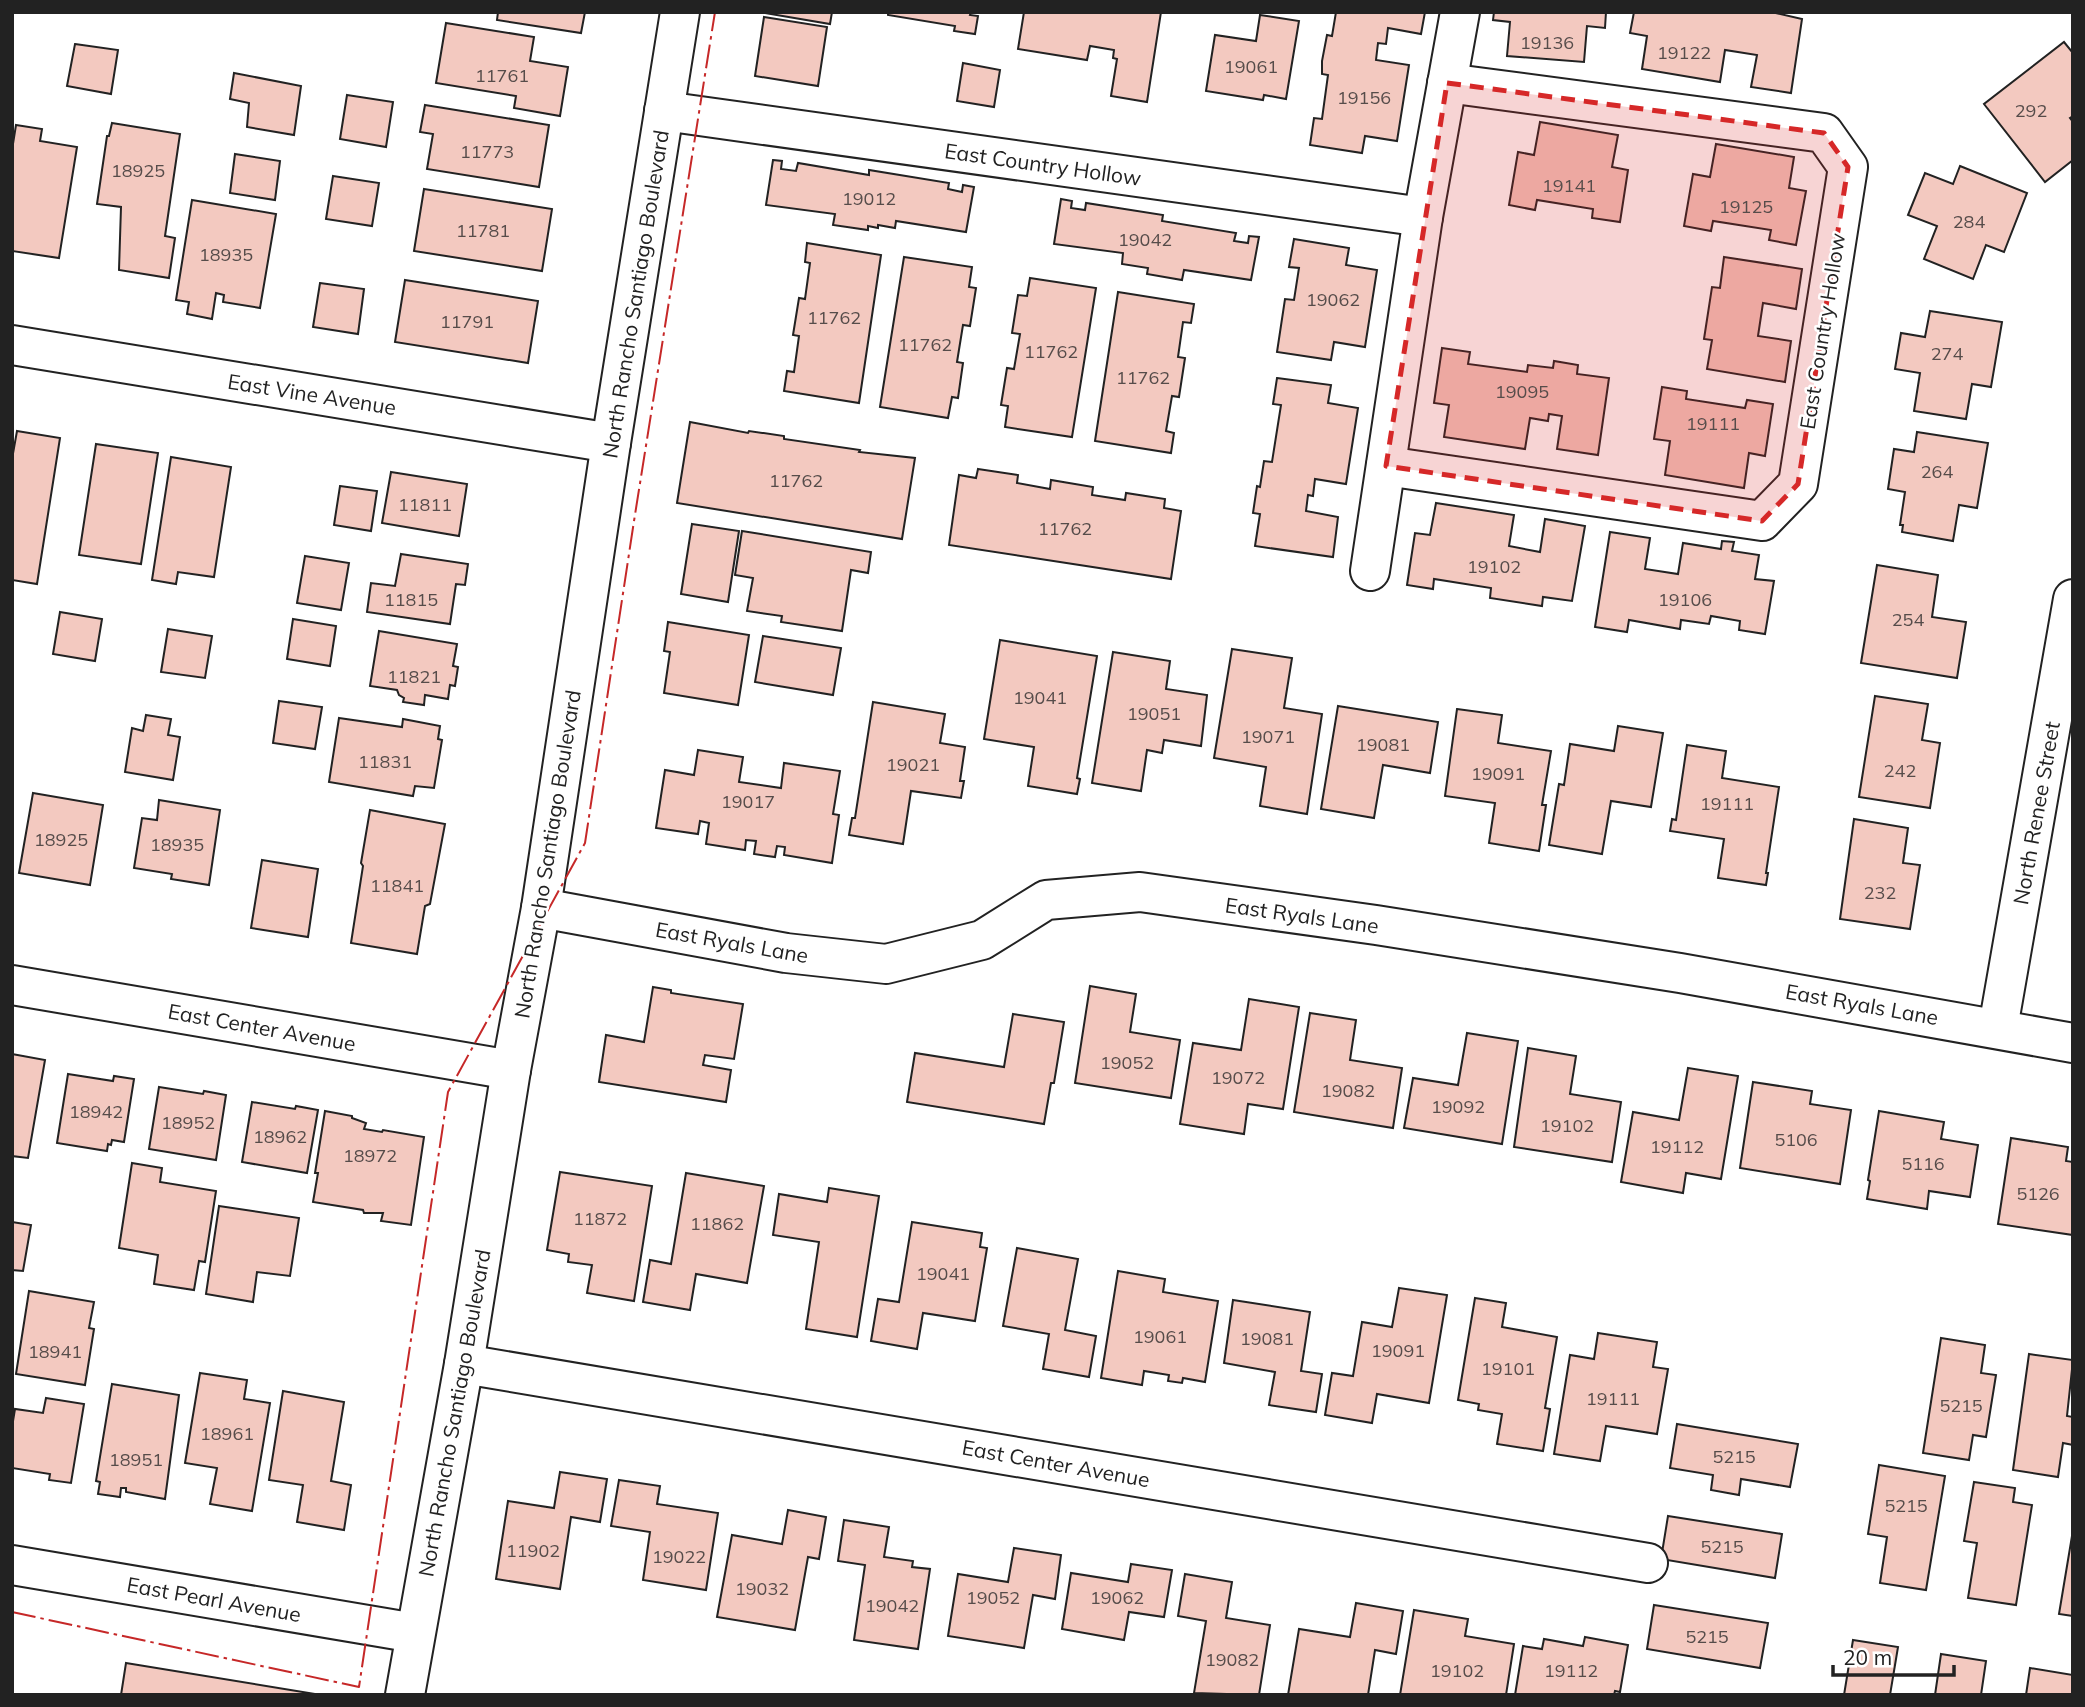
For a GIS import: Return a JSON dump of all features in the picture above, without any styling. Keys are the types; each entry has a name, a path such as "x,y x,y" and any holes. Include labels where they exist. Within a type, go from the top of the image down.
{"street":[{"name":"North Rancho Santiago Boulevard","path":"405,1695 541,908 611,443 680,12"},
{"path":"1370,571 1423,217 1460,12"},
{"name":"East Country Hollow","path":"1386,466 1762,521 1798,484 1848,167 1824,133 1447,83"},
{"name":"East Country Hollow","path":"664,111 1423,217"},
{"name":"East Vine Avenue","path":"12,345 611,443"},
{"name":"North Renee Street","path":"1998,1028 2073,599"},
{"name":"East Ryals Lane","path":"541,908 786,953 886,964 982,940 1046,900 1140,892 1389,927 1680,973 2073,1043"},
{"name":"East Center Avenue","path":"12,985 511,1070"},
{"name":"East Center Avenue","path":"464,1364 1648,1563"},
{"name":"East Pearl Avenue","path":"12,1565 415,1633"}],"highlighted area":[{"path":"1447,83 1824,133 1848,167 1798,484 1762,521 1386,466"}],"building":[{"path":"498,12 585,12 581,33 497,20"},
{"path":"759,12 832,12 830,24"},
{"path":"888,12 971,12 970,15 978,16 975,34 954,31 955,26 888,15"},
{"path":"1024,12 1161,12 1147,102 1111,96 1117,59 1113,58 1114,50 1090,46 1087,60 1018,49"},
{"path":"1336,12 1425,12 1421,34 1388,28 1386,44 1378,43 1376,60 1409,65 1397,141 1365,136 1362,153 1310,145 1314,118 1322,119 1328,75 1322,74 1322,61 1327,35 1332,36"},
{"path":"1494,12 1606,12 1605,28 1587,26 1584,62 1507,56 1510,22 1493,20"},
{"path":"1634,12 1771,12 1802,19 1791,93 1751,87 1757,55 1725,50 1720,82 1642,69 1647,36 1630,33"},
{"path":"1260,15 1299,21 1286,99 1264,95 1263,100 1206,91 1215,35 1256,41"},
{"path":"764,17 827,27 818,86 755,76"},
{"path":"446,23 534,37 530,61 568,67 560,116 514,108 516,96 436,83"},
{"path":"2064,42 2073,53 2073,116 2070,118 2073,122 2073,160 2045,182 1984,104"},
{"path":"75,44 118,50 111,94 67,86"},
{"path":"963,63 1000,70 994,107 957,101"},
{"path":"234,73 301,86 294,135 247,127 249,103 230,99"},
{"path":"347,95 393,102 386,147 340,139"},
{"path":"425,105 549,125 539,187 427,169 433,134 420,132"},
{"path":"1540,122 1618,135 1612,167 1628,170 1620,222 1592,218 1593,209 1537,200 1535,210 1509,205 1518,152 1534,155"},
{"path":"112,123 180,134 165,236 175,238 169,278 119,270 121,207 97,204 107,136"},
{"path":"16,125 42,129 40,141 77,147 59,258 12,251 12,150"},
{"path":"1716,144 1794,157 1789,188 1806,191 1796,245 1769,240 1771,230 1713,221 1711,231 1684,226 1693,174 1710,177"},
{"path":"235,154 280,161 275,200 230,193"},
{"path":"773,160 782,161 781,169 796,171 798,163 869,175 869,170 949,183 948,189 962,192 963,185 974,187 966,232 896,221 895,228 878,225 878,228 868,226 868,230 833,225 835,214 766,205"},
{"path":"1960,166 2027,193 2004,252 1986,245 1973,279 1924,259 1937,226 1908,215 1925,173 1953,184"},
{"path":"333,176 379,183 372,226 326,219"},
{"path":"424,189 552,209 542,271 414,251"},
{"path":"1061,199 1072,201 1071,208 1085,210 1086,203 1163,215 1162,221 1236,233 1234,241 1248,243 1249,236 1259,237 1251,280 1184,270 1182,280 1147,274 1148,268 1122,264 1123,253 1054,244"},
{"path":"192,200 276,214 260,308 223,302 224,295 216,293 212,319 187,314 189,302 176,300"},
{"path":"1294,239 1349,248 1346,265 1377,270 1365,347 1334,342 1331,360 1277,352 1285,299 1294,300 1299,268 1289,267"},
{"path":"807,243 881,255 859,403 784,391 787,371 794,372 799,336 793,335 799,298 805,299 810,263 805,262"},
{"path":"904,257 972,267 969,287 976,288 970,326 963,325 957,362 963,363 958,398 952,397 948,418 880,407"},
{"path":"1724,257 1802,269 1796,309 1763,303 1758,336 1791,341 1785,382 1707,369 1712,340 1704,339 1712,287 1720,288"},
{"path":"1030,278 1096,288 1072,437 1005,427 1008,406 1001,405 1007,368 1014,369 1020,334 1012,333 1018,295 1027,296"},
{"path":"405,280 538,301 528,363 395,342"},
{"path":"320,283 364,289 358,334 313,327"},
{"path":"1118,292 1194,304 1191,323 1183,322 1178,357 1185,358 1179,397 1172,396 1166,431 1174,433 1171,453 1095,441"},
{"path":"1930,311 2002,322 1991,387 1972,384 1966,419 1914,411 1920,373 1895,369 1901,333 1925,337"},
{"path":"1442,348 1470,352 1468,364 1527,372 1528,365 1553,368 1554,361 1578,365 1577,374 1609,378 1598,455 1557,449 1562,416 1549,414 1548,421 1530,418 1525,449 1444,437 1449,405 1434,403"},
{"path":"1277,378 1331,385 1328,403 1358,408 1346,484 1315,479 1313,496 1308,495 1306,511 1338,517 1333,557 1255,546 1260,514 1253,513 1257,486 1260,487 1264,461 1272,462 1281,405 1273,404"},
{"path":"1662,387 1687,391 1686,399 1745,408 1747,400 1773,404 1765,456 1749,453 1744,488 1665,475 1670,441 1654,439"},
{"path":"690,422 748,433 784,436 784,439 860,450 859,452 915,458 902,539 677,503"},
{"path":"17,431 60,438 37,584 12,580 12,459"},
{"path":"1917,432 1988,443 1977,508 1959,505 1953,541 1902,532 1903,525 1900,525 1905,492 1888,489 1894,449 1914,452"},
{"path":"96,444 158,453 141,564 79,555"},
{"path":"171,457 231,467 214,577 178,572 176,584 152,580"},
{"path":"978,469 1018,475 1017,483 1050,489 1051,480 1093,487 1092,495 1125,500 1126,493 1165,499 1164,508 1181,511 1171,579 949,545 959,475 976,478"},
{"path":"391,472 467,484 459,536 382,523"},
{"path":"340,486 377,491 371,531 334,525"},
{"path":"1436,503 1514,515 1509,546 1540,552 1545,519 1585,526 1572,601 1543,597 1542,606 1490,598 1491,588 1434,579 1433,589 1407,585 1415,533 1430,535"},
{"path":"692,524 739,531 728,602 681,594"},
{"path":"742,531 871,552 868,573 851,570 842,631 781,622 782,616 747,611 753,578 735,575"},
{"path":"1610,532 1650,538 1645,569 1678,574 1683,543 1721,549 1722,541 1734,542 1732,551 1759,555 1755,579 1774,581 1765,634 1739,630 1740,621 1711,616 1709,624 1681,620 1680,629 1629,620 1627,632 1595,627"},
{"path":"401,554 468,564 465,585 456,584 450,624 367,612 371,583 395,586"},
{"path":"305,556 349,563 341,610 297,603"},
{"path":"1877,565 1938,575 1932,617 1966,622 1957,678 1861,663"},
{"path":"60,612 102,619 95,661 53,654"},
{"path":"293,619 336,626 330,666 287,659"},
{"path":"668,622 749,635 738,705 664,693 670,652 664,651"},
{"path":"168,629 212,636 205,678 161,672"},
{"path":"379,631 457,644 453,666 458,667 455,686 450,685 448,699 425,695 424,705 403,702 404,698 397,690 370,686"},
{"path":"763,636 841,648 833,695 755,682"},
{"path":"1000,640 1097,656 1077,778 1080,779 1077,794 1028,786 1034,747 984,739"},
{"path":"1232,649 1292,658 1284,708 1322,714 1307,814 1260,806 1266,767 1214,758"},
{"path":"1113,652 1170,661 1166,689 1207,695 1201,746 1164,740 1162,753 1147,750 1141,791 1092,783"},
{"path":"1875,696 1928,704 1922,740 1940,743 1930,808 1859,797"},
{"path":"279,701 322,707 315,749 273,743"},
{"path":"873,702 945,714 940,743 965,747 960,781 964,781 961,798 911,791 903,844 849,835 852,818 855,818"},
{"path":"1338,706 1438,722 1430,773 1383,765 1374,818 1321,809"},
{"path":"1457,709 1502,715 1498,743 1551,751 1542,805 1546,805 1539,851 1489,843 1495,803 1445,796"},
{"path":"146,715 171,719 168,735 180,737 173,780 125,772 132,728 143,731"},
{"path":"339,718 402,727 403,719 440,726 438,739 442,740 434,788 415,786 413,796 329,782"},
{"path":"1618,726 1663,733 1651,807 1611,801 1602,854 1549,845 1559,784 1564,785 1570,744 1614,751"},
{"path":"1687,745 1726,751 1722,778 1779,787 1766,885 1718,878 1724,839 1670,831 1672,819 1676,820"},
{"path":"698,750 743,757 739,782 781,788 784,763 840,771 833,814 839,815 832,863 784,855 785,847 777,846 775,857 754,854 756,841 746,840 745,850 706,844 709,823 700,821 698,834 656,828 665,770 694,775"},
{"path":"33,793 103,805 90,885 19,873"},
{"path":"159,800 220,810 209,885 171,879 172,874 134,868 142,818 157,820"},
{"path":"370,810 445,824 430,904 425,906 417,954 351,943"},
{"path":"1854,819 1908,828 1903,863 1920,865 1910,929 1840,919"},
{"path":"262,860 318,869 308,937 251,928"},
{"path":"1090,986 1136,994 1130,1032 1180,1040 1171,1098 1075,1083"},
{"path":"653,987 671,990 671,993 743,1004 734,1059 705,1055 703,1065 731,1070 726,1102 599,1082 606,1035 644,1042"},
{"path":"1249,999 1299,1007 1283,1109 1248,1104 1244,1134 1180,1124 1193,1043 1241,1050"},
{"path":"1310,1013 1356,1020 1350,1060 1402,1068 1393,1128 1294,1112"},
{"path":"1013,1014 1064,1022 1044,1124 907,1102 915,1053 1004,1067"},
{"path":"1467,1033 1518,1041 1502,1144 1404,1128 1413,1078 1458,1085"},
{"path":"1528,1048 1576,1056 1570,1094 1621,1102 1612,1162 1514,1147"},
{"path":"12,1054 45,1060 28,1158 12,1156"},
{"path":"1688,1068 1738,1076 1721,1179 1686,1173 1683,1193 1621,1182 1633,1112 1679,1120"},
{"path":"68,1074 113,1081 114,1076 134,1079 124,1142 112,1140 107,1151 57,1143"},
{"path":"1753,1082 1812,1091 1810,1104 1851,1110 1840,1184 1740,1168"},
{"path":"159,1087 226,1095 216,1160 149,1149"},
{"path":"252,1102 318,1110 307,1173 242,1162"},
{"path":"325,1111 352,1116 366,1123 364,1129 424,1137 411,1225 381,1221 383,1213 364,1213 363,1210 313,1202"},
{"path":"1879,1111 1944,1122 1941,1139 1978,1145 1970,1197 1929,1191 1927,1209 1867,1199"},
{"path":"2011,1138 2068,1147 2066,1161 2073,1162 2073,1235 1998,1224"},
{"path":"132,1163 162,1168 160,1182 216,1191 205,1262 199,1261 194,1290 154,1284 158,1255 119,1248"},
{"path":"560,1172 652,1186 634,1301 587,1293 592,1265 568,1262 569,1254 547,1250"},
{"path":"686,1173 764,1186 747,1283 696,1274 690,1310 643,1302 650,1260 671,1264"},
{"path":"829,1188 879,1196 857,1337 806,1329 819,1242 773,1235 779,1194 827,1202"},
{"path":"219,1206 299,1218 290,1276 257,1272 253,1302 206,1294"},
{"path":"12,1222 31,1225 23,1271 12,1270"},
{"path":"912,1222 982,1233 980,1247 987,1248 975,1321 923,1313 917,1349 871,1341 878,1299 899,1302"},
{"path":"1017,1248 1078,1259 1065,1330 1096,1336 1089,1377 1043,1369 1049,1334 1003,1326"},
{"path":"1118,1271 1165,1279 1163,1292 1218,1301 1205,1382 1183,1378 1182,1383 1168,1381 1169,1375 1144,1371 1142,1385 1101,1378"},
{"path":"1399,1288 1447,1295 1429,1403 1377,1394 1372,1423 1325,1415 1332,1373 1353,1376 1362,1322 1392,1327"},
{"path":"29,1291 94,1302 89,1328 94,1329 85,1385 16,1374"},
{"path":"1475,1298 1506,1303 1502,1327 1557,1337 1545,1408 1550,1409 1543,1451 1497,1444 1502,1414 1478,1410 1479,1404 1458,1400"},
{"path":"1233,1300 1310,1312 1301,1371 1322,1374 1316,1412 1269,1405 1275,1372 1224,1363"},
{"path":"1598,1333 1657,1342 1653,1367 1668,1369 1657,1434 1606,1426 1600,1461 1554,1454 1570,1355 1594,1359"},
{"path":"1941,1338 1985,1345 1981,1373 1996,1375 1986,1437 1973,1435 1969,1460 1923,1453"},
{"path":"2029,1354 2073,1360 2067,1416 2073,1417 2073,1445 2063,1443 2058,1477 2013,1470"},
{"path":"200,1373 247,1380 244,1399 270,1403 252,1511 210,1504 217,1468 185,1463"},
{"path":"112,1384 179,1395 165,1499 126,1492 126,1488 121,1488 120,1497 98,1494 100,1482 96,1481"},
{"path":"283,1391 344,1402 331,1481 351,1485 344,1530 297,1522 303,1485 269,1480"},
{"path":"46,1398 84,1404 71,1483 49,1480 50,1474 12,1468 15,1409 43,1413"},
{"path":"1677,1424 1798,1444 1790,1487 1741,1479 1739,1495 1711,1490 1713,1475 1670,1468"},
{"path":"1879,1465 1945,1476 1926,1590 1880,1583 1887,1537 1868,1534"},
{"path":"560,1472 607,1479 600,1522 571,1517 560,1589 496,1579 508,1501 554,1508"},
{"path":"619,1480 660,1486 657,1504 718,1513 706,1590 643,1580 650,1532 611,1526"},
{"path":"1974,1482 2015,1488 2013,1502 2032,1505 2016,1605 1968,1598 1977,1543 1964,1541"},
{"path":"788,1510 826,1517 819,1559 808,1557 795,1630 717,1617 732,1535 782,1544"},
{"path":"1668,1516 1782,1534 1775,1578 1661,1559"},
{"path":"844,1520 889,1527 884,1557 913,1561 912,1567 930,1569 918,1649 854,1640 865,1565 838,1561"},
{"path":"2073,1530 2073,1616 2059,1614"},
{"path":"1014,1548 1061,1555 1055,1599 1033,1595 1024,1648 948,1636 958,1574 1008,1582"},
{"path":"1131,1564 1172,1570 1164,1617 1129,1612 1124,1640 1062,1629 1071,1573 1128,1582"},
{"path":"1185,1574 1232,1582 1226,1618 1270,1625 1259,1695 1194,1693 1206,1621 1178,1616"},
{"path":"1356,1603 1403,1611 1396,1654 1375,1650 1368,1695 1288,1695 1299,1629 1350,1637"},
{"path":"1654,1605 1768,1623 1760,1668 1647,1649"},
{"path":"1414,1610 1468,1619 1465,1636 1514,1644 1506,1695 1400,1695"},
{"path":"1585,1637 1628,1645 1620,1692 1615,1691 1614,1695 1515,1695 1523,1646 1542,1649 1544,1639 1583,1646"},
{"path":"1853,1640 1898,1647 1890,1695 1844,1695"},
{"path":"1941,1654 1986,1661 1981,1695 1935,1695"},
{"path":"126,1663 321,1695 121,1695"},
{"path":"2030,1668 2073,1675 2072,1695 2026,1695"}],"power":[{"path":"12,1612 359,1687 448,1092 585,843 715,12"}]}
